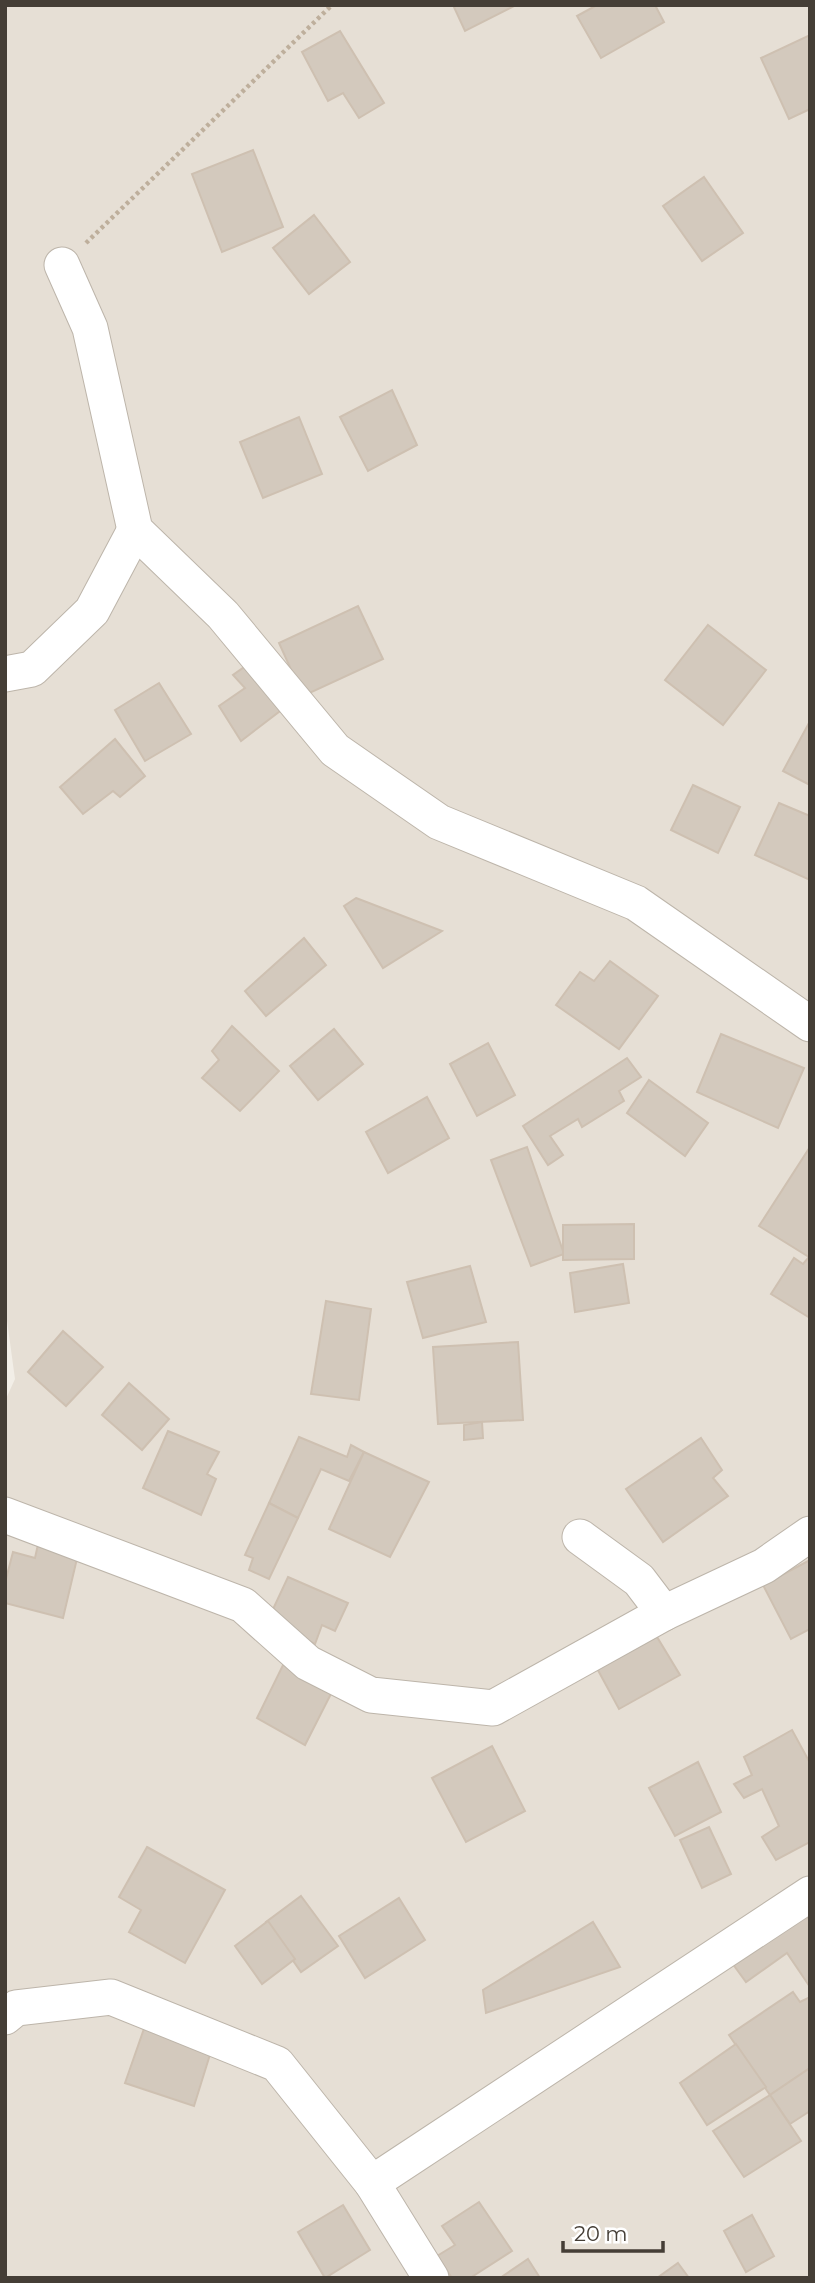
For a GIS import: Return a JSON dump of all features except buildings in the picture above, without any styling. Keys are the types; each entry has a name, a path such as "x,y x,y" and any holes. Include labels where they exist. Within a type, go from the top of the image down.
{"street":[{"path":"62,265 90,328 135,530 223,615 335,750 439,822 636,903 810,1024"},
{"path":"5,674 32,669 92,611 135,530"},
{"path":"5,1516 243,1605 308,1663 371,1695 493,1708 663,1613 764,1566 810,1534"},
{"path":"580,1536 639,1580 663,1613"},
{"path":"372,2183 810,1894"},
{"path":"5,2017 16,2008 111,1997 277,2064 372,2183 431,2278"}],"path":[{"path":"62,265 332,5"}],"shaded area":[{"path":"5,5 810,5 810,2278 5,2278 5,1401 15,1379 5,1306"}]}
